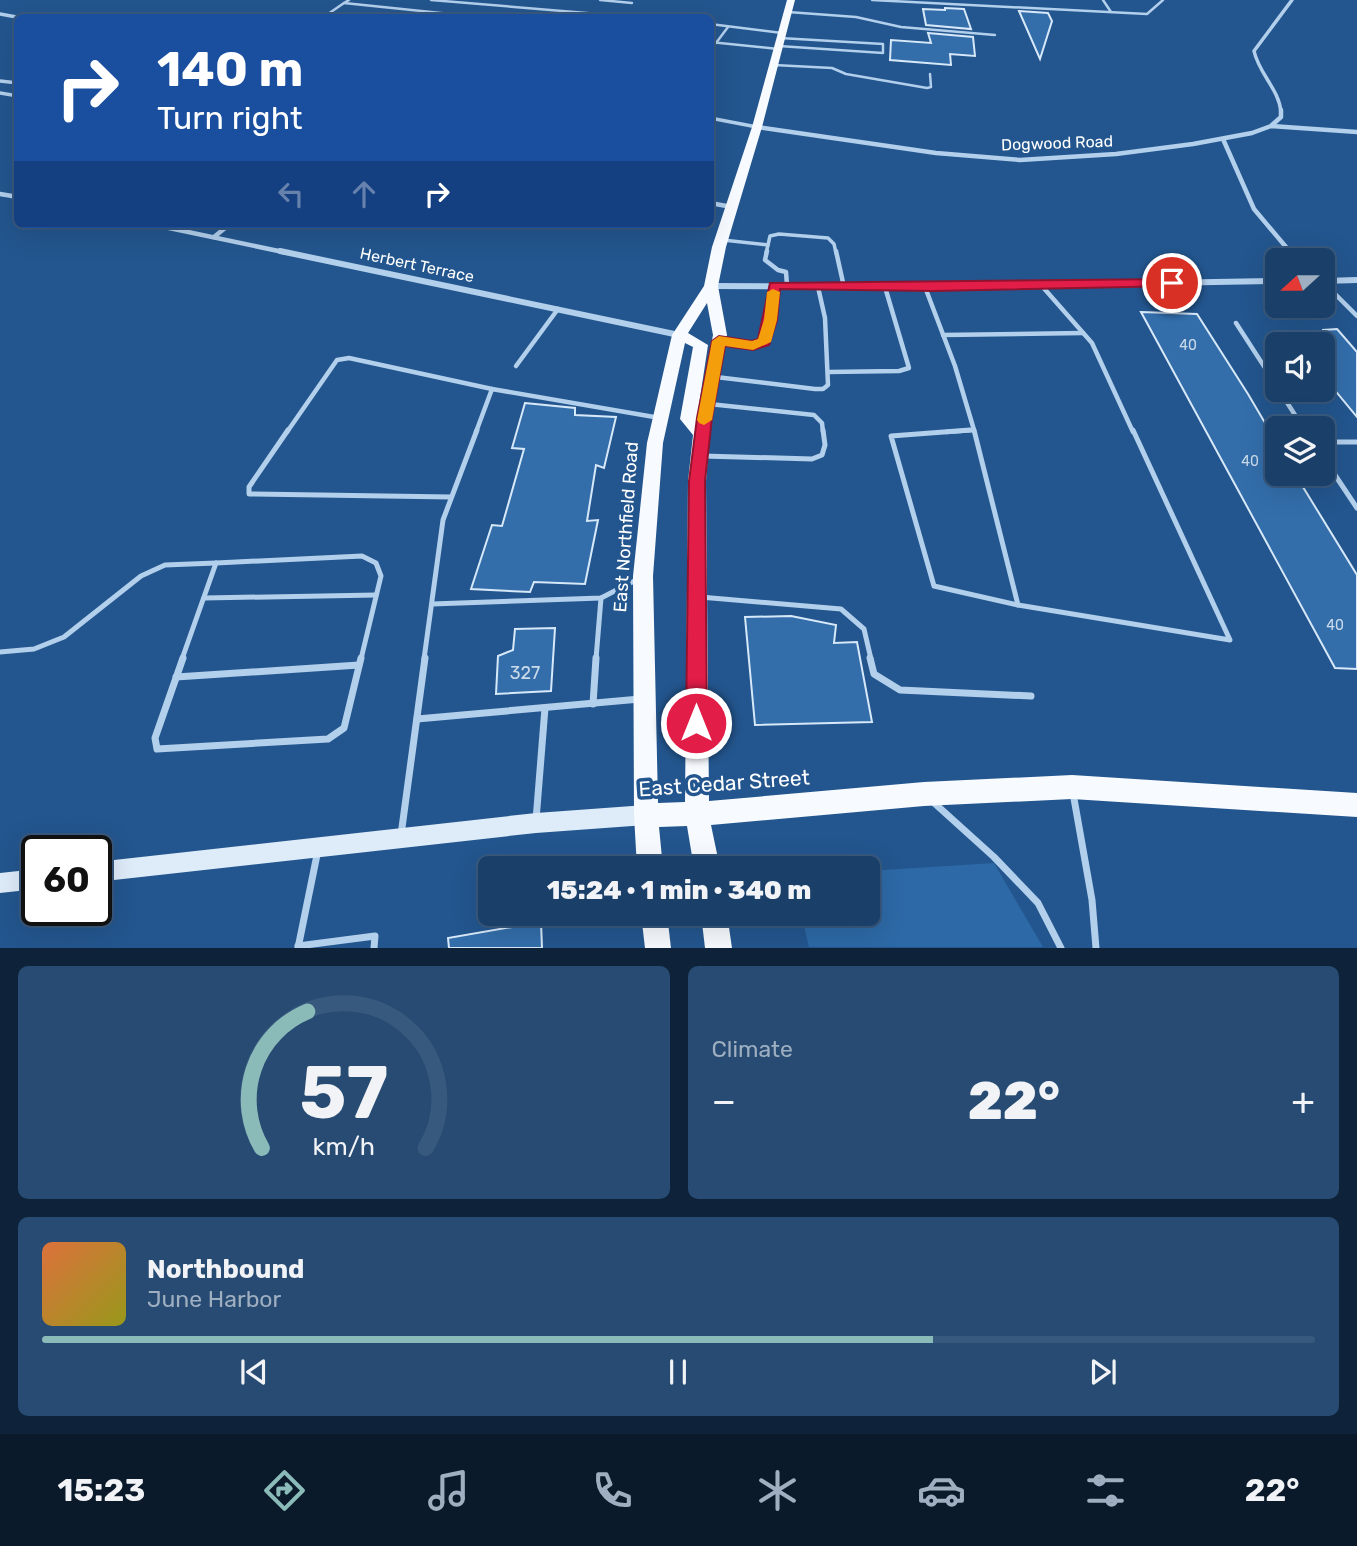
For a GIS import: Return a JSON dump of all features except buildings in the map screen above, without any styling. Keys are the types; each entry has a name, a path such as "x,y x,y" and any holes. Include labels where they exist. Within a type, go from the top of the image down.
{"main road":[{"name":"East Northfield Road","path":"705,856 697,814 697,596 700,456 719,341 711,286 720,243 757,127 791,0"},
{"name":"East Northfield Road","path":"649,856 646,814 643,576 660,418 679,335 711,286"},
{"path":"679,335 701,345 688,419 702,433"},
{"name":"East Cedar Street","path":"112,870 536,823 646,814 697,814 924,794 1072,786 1357,805"},
{"path":"0,883 21,881"},
{"path":"655,926 658,947"},
{"path":"716,926 719,947"}],"street":[{"path":"1271,126 1282,117 1282,103 1255,63 1254,51 1292,0"},
{"name":"Dogwood Road","path":"757,127 936,153 1020,160 1116,154 1223,139 1271,126 1357,132"},
{"path":"1223,139 1254,209 1287,248"},
{"path":"714,204 732,207"},
{"name":"Herbert Terrace","path":"170,228 679,335"},
{"path":"214,237 225,228"},
{"path":"711,286 925,287 1265,281"},
{"path":"1335,281 1357,281"}],"lane":[{"path":"328,14 349,0"},
{"path":"431,0 599,14"},
{"path":"600,0 632,3"},
{"path":"872,0 1147,14 1163,0"},
{"path":"957,0 958,5"},
{"path":"1103,0 1111,12"},
{"path":"344,3 456,14"},
{"path":"788,12 843,15 901,27 995,35"},
{"path":"714,25 780,41 883,53 883,44 780,41 716,43"},
{"path":"716,43 728,27"},
{"path":"774,65 835,68 846,75 927,88 931,87 930,74"},
{"path":"714,119 757,127"},
{"path":"787,285 786,272 778,270 765,260 770,236 779,234 828,237 834,244 844,287"},
{"path":"720,243 768,245"},
{"path":"719,341 753,346 764,342 771,320 774,285"},
{"path":"974,430 891,436 934,586 1018,605 1230,640 1092,343 1041,285"},
{"path":"712,377 824,389 828,385 825,318 818,286"},
{"path":"828,372 899,372 909,368 885,287"},
{"path":"925,287 974,430 1018,605"},
{"path":"1335,293 1357,316"},
{"path":"516,366 558,309"},
{"path":"1236,323 1265,369"},
{"path":"943,335 1083,333"},
{"path":"451,497 249,494 249,488 337,360 349,358 492,390 660,418"},
{"path":"400,838 443,520 492,390"},
{"path":"700,456 812,459 822,455 825,445 822,423 814,415 707,404"},
{"path":"1335,442 1357,442"},
{"path":"1335,475 1357,508"},
{"path":"0,652 34,649 64,637 116,595 153,569 165,565 217,561 362,556 376,563 381,576 344,728 328,739 157,749 155,738 217,561"},
{"path":"432,604 601,598 643,576"},
{"path":"204,598 376,595"},
{"path":"697,596 841,609 864,629 874,674 900,690 1031,696"},
{"path":"593,704 601,598"},
{"path":"176,677 359,665"},
{"path":"416,719 645,698"},
{"path":"536,823 545,708"},
{"path":"1072,786 1092,900 1096,947"},
{"path":"924,794 994,857 1038,903 1061,947"},
{"path":"318,847 298,947 375,936 374,947"}],"shaded area":[{"path":"994,863 1043,947 809,947 804,926 880,926 880,870"}],"slow traffic":[{"path":"704,420 719,341 753,346 764,342 771,320 773,292"}],"route":[{"path":"696,723 697,481 702,433 719,341 753,346 764,342 771,320 774,285 933,287 1172,283"}]}
